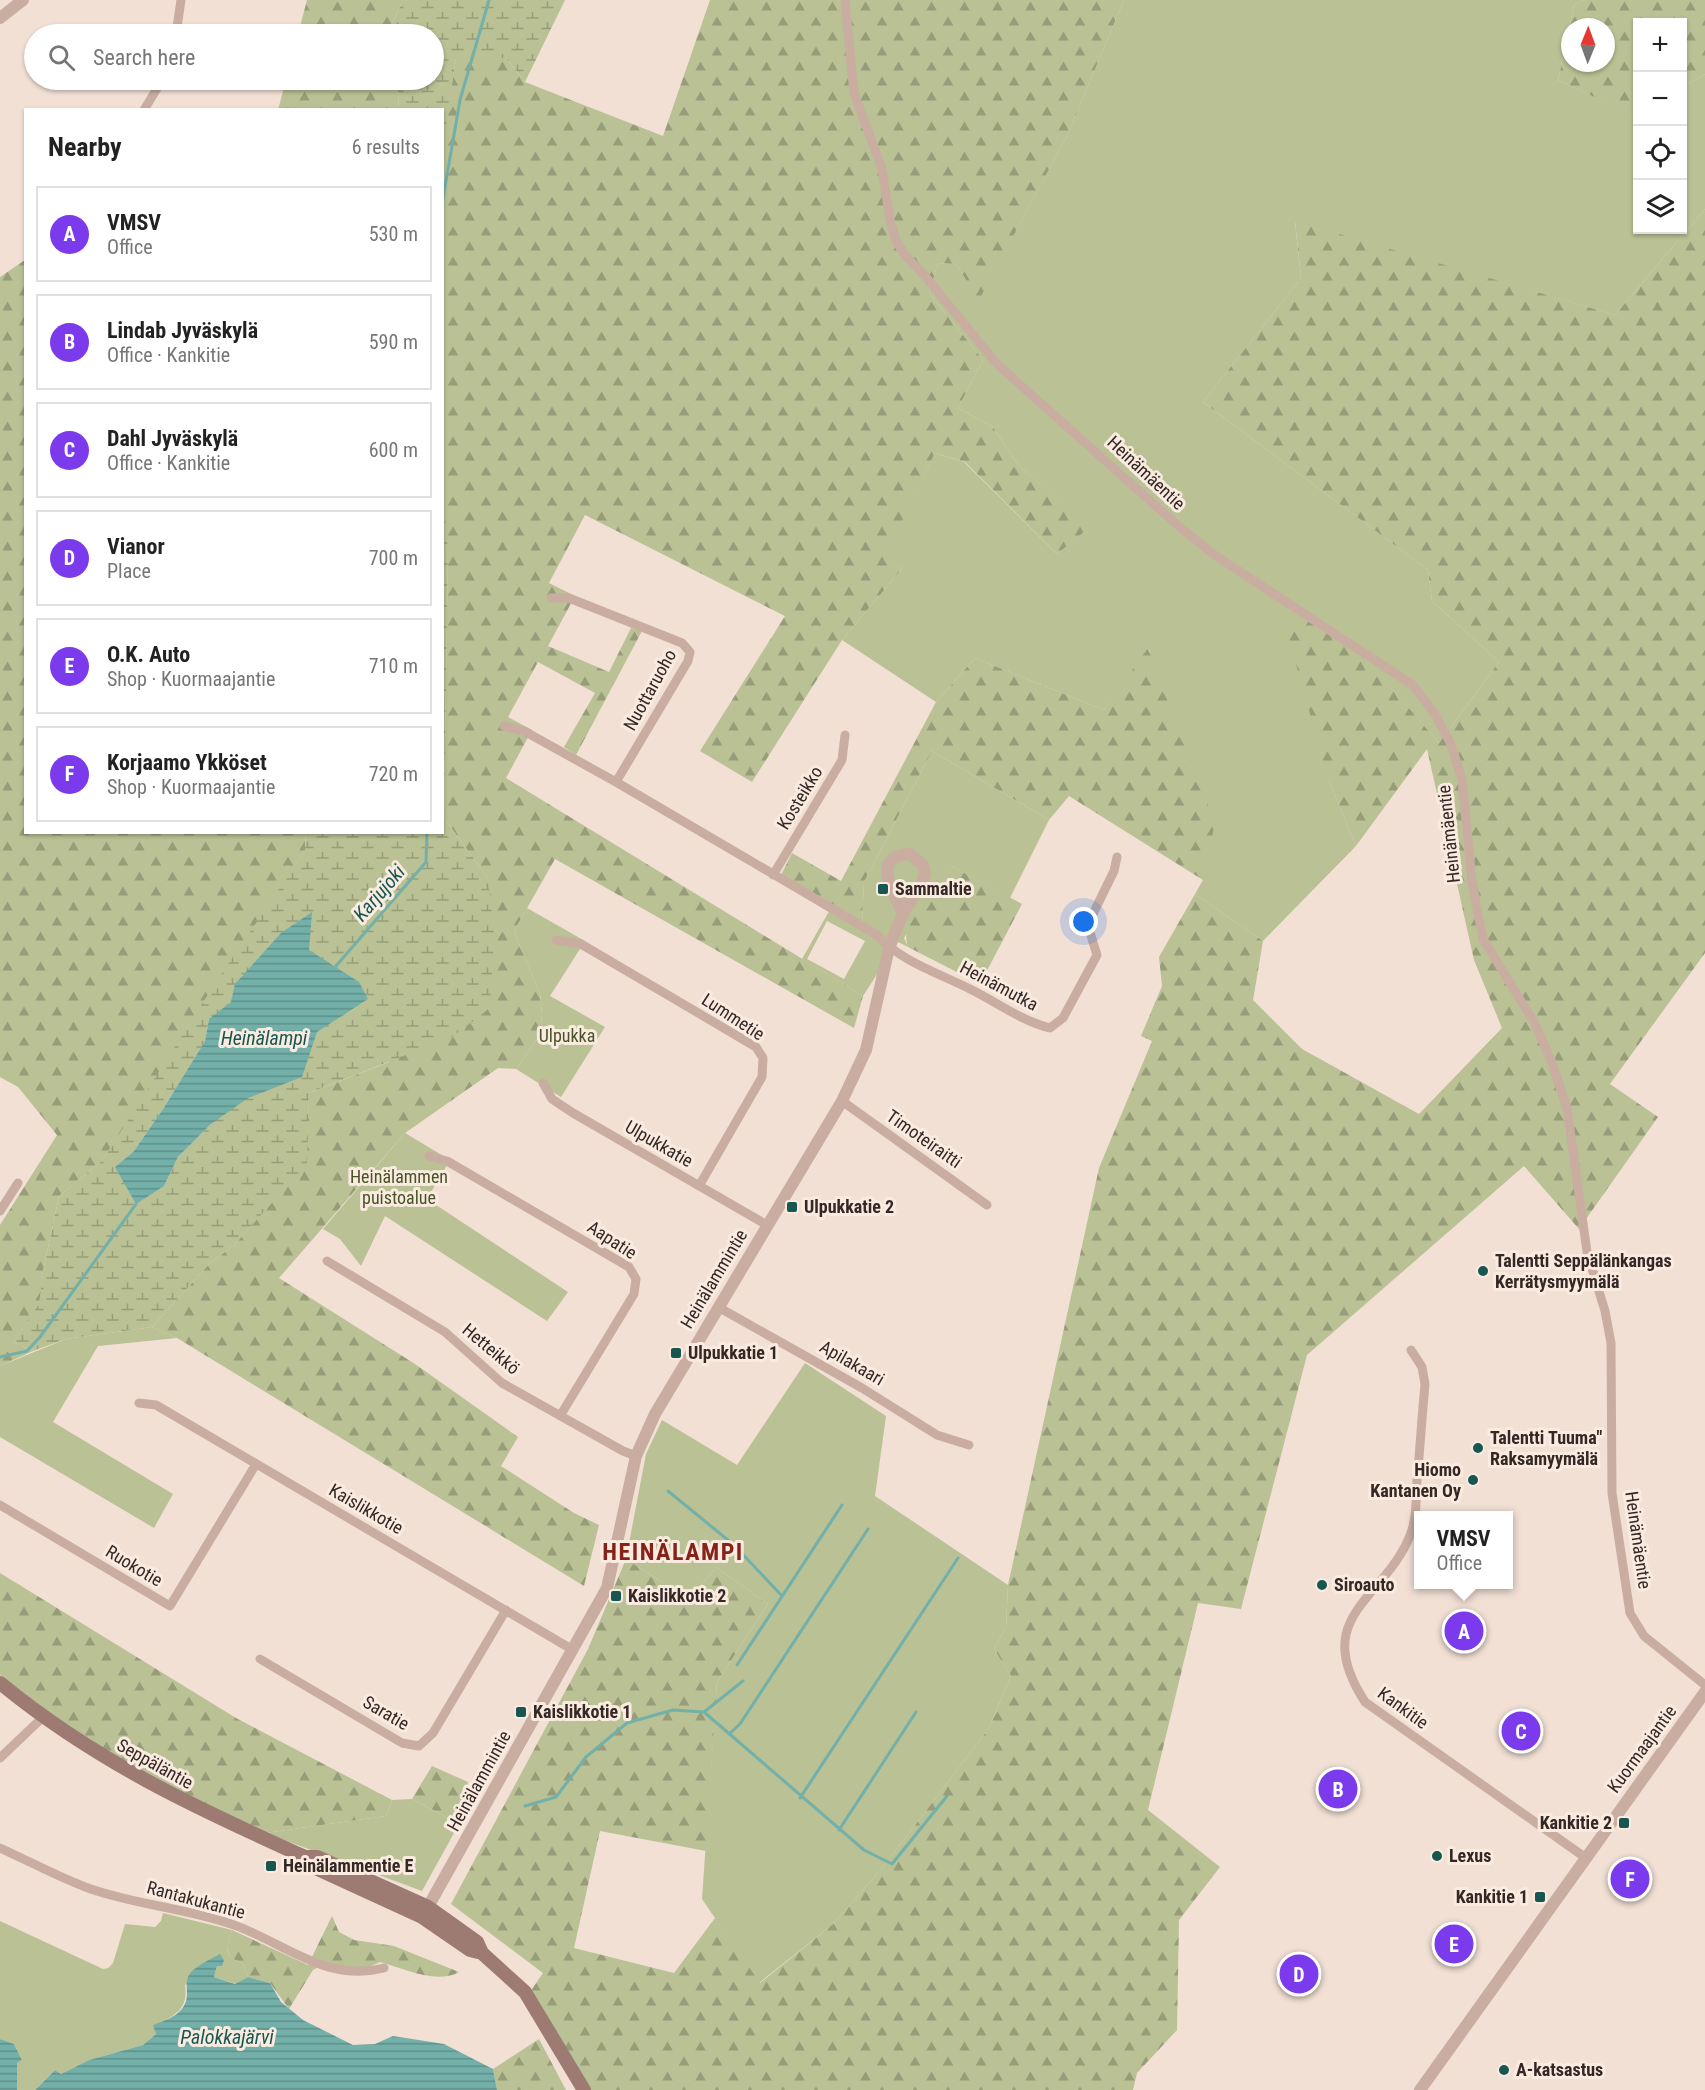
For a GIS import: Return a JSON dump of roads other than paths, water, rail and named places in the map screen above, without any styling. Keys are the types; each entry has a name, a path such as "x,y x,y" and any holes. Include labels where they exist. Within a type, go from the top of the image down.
{"main road":[{"name":"Seppäläntie","path":"0,1683 42,1718 138,1778 305,1857 317,1857 425,1912 477,1942 482,1953 525,1992 584,2090"}],"street":[{"path":"0,18 23,0"},
{"path":"178,24 182,0"},
{"name":"Heinämäentie","path":"845,0 854,93 882,170 893,230 905,255 926,276 997,364 1174,523 1213,554 1413,685 1425,698 1450,742 1466,799 1472,882 1483,939 1533,1022 1551,1060 1567,1108 1587,1252 1605,1311 1611,1342 1612,1493 1630,1613 1644,1636 1705,1685"},
{"path":"145,108 156,90"},
{"name":"Nuottaruoho","path":"551,598 569,598 682,643 690,652 688,661 616,782"},
{"path":"504,726 524,731 616,782 877,935 889,948"},
{"name":"Kosteikko","path":"773,875 842,760 846,735"},
{"name":"Heinämutka","path":"889,948 902,957 973,990 1036,1025 1050,1028 1063,1018 1097,955 1089,929 1090,920 1114,871 1117,857"},
{"name":"Heinälammintie","path":"425,1912 607,1588 636,1456 655,1414 842,1101 866,1050 889,948 903,913"},
{"name":"Lummetie","path":"556,940 581,944 756,1047 763,1058 762,1077 699,1186"},
{"name":"Ulpukkatie","path":"543,1083 552,1099 767,1225"},
{"name":"Timoteiraitti","path":"842,1101 987,1205"},
{"name":"Aapatie","path":"429,1156 447,1161 629,1267 636,1279 634,1294 560,1416"},
{"path":"0,1211 18,1183"},
{"name":"Hetteikkö","path":"327,1261 445,1332 502,1383 636,1456"},
{"name":"Apilakaari","path":"718,1307 862,1388 937,1435 969,1445"},
{"name":"Kankitie","path":"1411,1350 1422,1366 1425,1384 1415,1511"},
{"name":"Kaislikkotie","path":"139,1403 156,1405 573,1650"},
{"name":"Ruokotie","path":"0,1505 170,1606 256,1464"},
{"name":"Kankitie","path":"1414,1523 1404,1549 1350,1620 1345,1650 1351,1681 1365,1702 1586,1858"},
{"name":"Saratie","path":"260,1659 402,1743 419,1746 433,1733 506,1610"},
{"name":"Kuormaajantie","path":"1420,2090 1705,1692"},
{"path":"0,1758 42,1718"},
{"name":"Rantakukantie","path":"0,1848 88,1888 234,1925 319,1966 368,1972 384,1968"}],"water":[{"name":"Heinälampi","path":"312,912 309,950 359,982 368,999 317,1032 302,1077 248,1098 211,1124 178,1157 164,1186 136,1204 115,1167 134,1151 163,1109 205,1041 209,1019 231,1002 235,984 281,933"},
{"name":"Palokkajärvi","path":"220,1954 224,1960 222,1966 217,1966 214,1977 235,1984 248,1977 270,1983 281,2002 303,2020 353,2045 375,2044 393,2036 444,2044 493,2069 497,2090 35,2090 55,2070 61,2074 89,2060 143,2045 156,2034 153,2025 175,2015 183,2007 187,1995 187,1980 191,1972"},
{"path":"0,2039 14,2044 22,2060 17,2063 17,2090 0,2090"}],"waterway":[{"name":"Karjujoki","path":"444,192 460,100 489,0"},
{"name":"Karjujoki","path":"336,966 426,862 427,834"},
{"path":"0,1357 27,1351 40,1337 136,1204"},
{"path":"668,1491 734,1545 782,1596"},
{"path":"737,1665 842,1505"},
{"path":"729,1734 740,1724 868,1529"},
{"path":"800,1798 958,1558"},
{"path":"704,1712 743,1681"},
{"path":"525,1806 556,1797 586,1757 627,1723 673,1710 704,1712 864,1850 892,1864 947,1796"},
{"path":"839,1830 916,1712"}],"place":[{"name":"Sammaltie","path":"883,889"},
{"name":"Ulpukkatie 2","path":"792,1207"},
{"name":"Talentti Seppälänkangas Kerrätysmyymälä","path":"1483,1271"},
{"name":"Ulpukkatie 1","path":"676,1353"},
{"name":"Talentti Tuuma\" Raksamyymälä","path":"1478,1448"},
{"name":"Hiomo Kantanen Oy","path":"1473,1480"},
{"name":"Siroauto","path":"1322,1585"},
{"name":"Kaislikkotie 2","path":"616,1596"},
{"name":"VMSV","path":"1464,1631"},
{"name":"Kaislikkotie 1","path":"521,1712"},
{"name":"Dahl Jyväskylä","path":"1521,1731"},
{"name":"Lindab Jyväskylä","path":"1338,1789"},
{"name":"Kankitie 2","path":"1624,1823"},
{"name":"Lexus","path":"1437,1856"},
{"name":"Heinälammentie E","path":"271,1866"},
{"name":"Korjaamo Ykköset","path":"1630,1879"},
{"name":"Kankitie 1","path":"1540,1897"},
{"name":"O.K. Auto","path":"1454,1944"},
{"name":"Vianor","path":"1299,1974"},
{"name":"A-katsastus","path":"1504,2070"}],"district":[{"name":"HEINÄLAMPI","path":"673,1552"}],"park label":[{"name":"Ulpukka","path":"567,1036"},
{"name":"Heinälammen puistoalue","path":"399,1187"}]}
